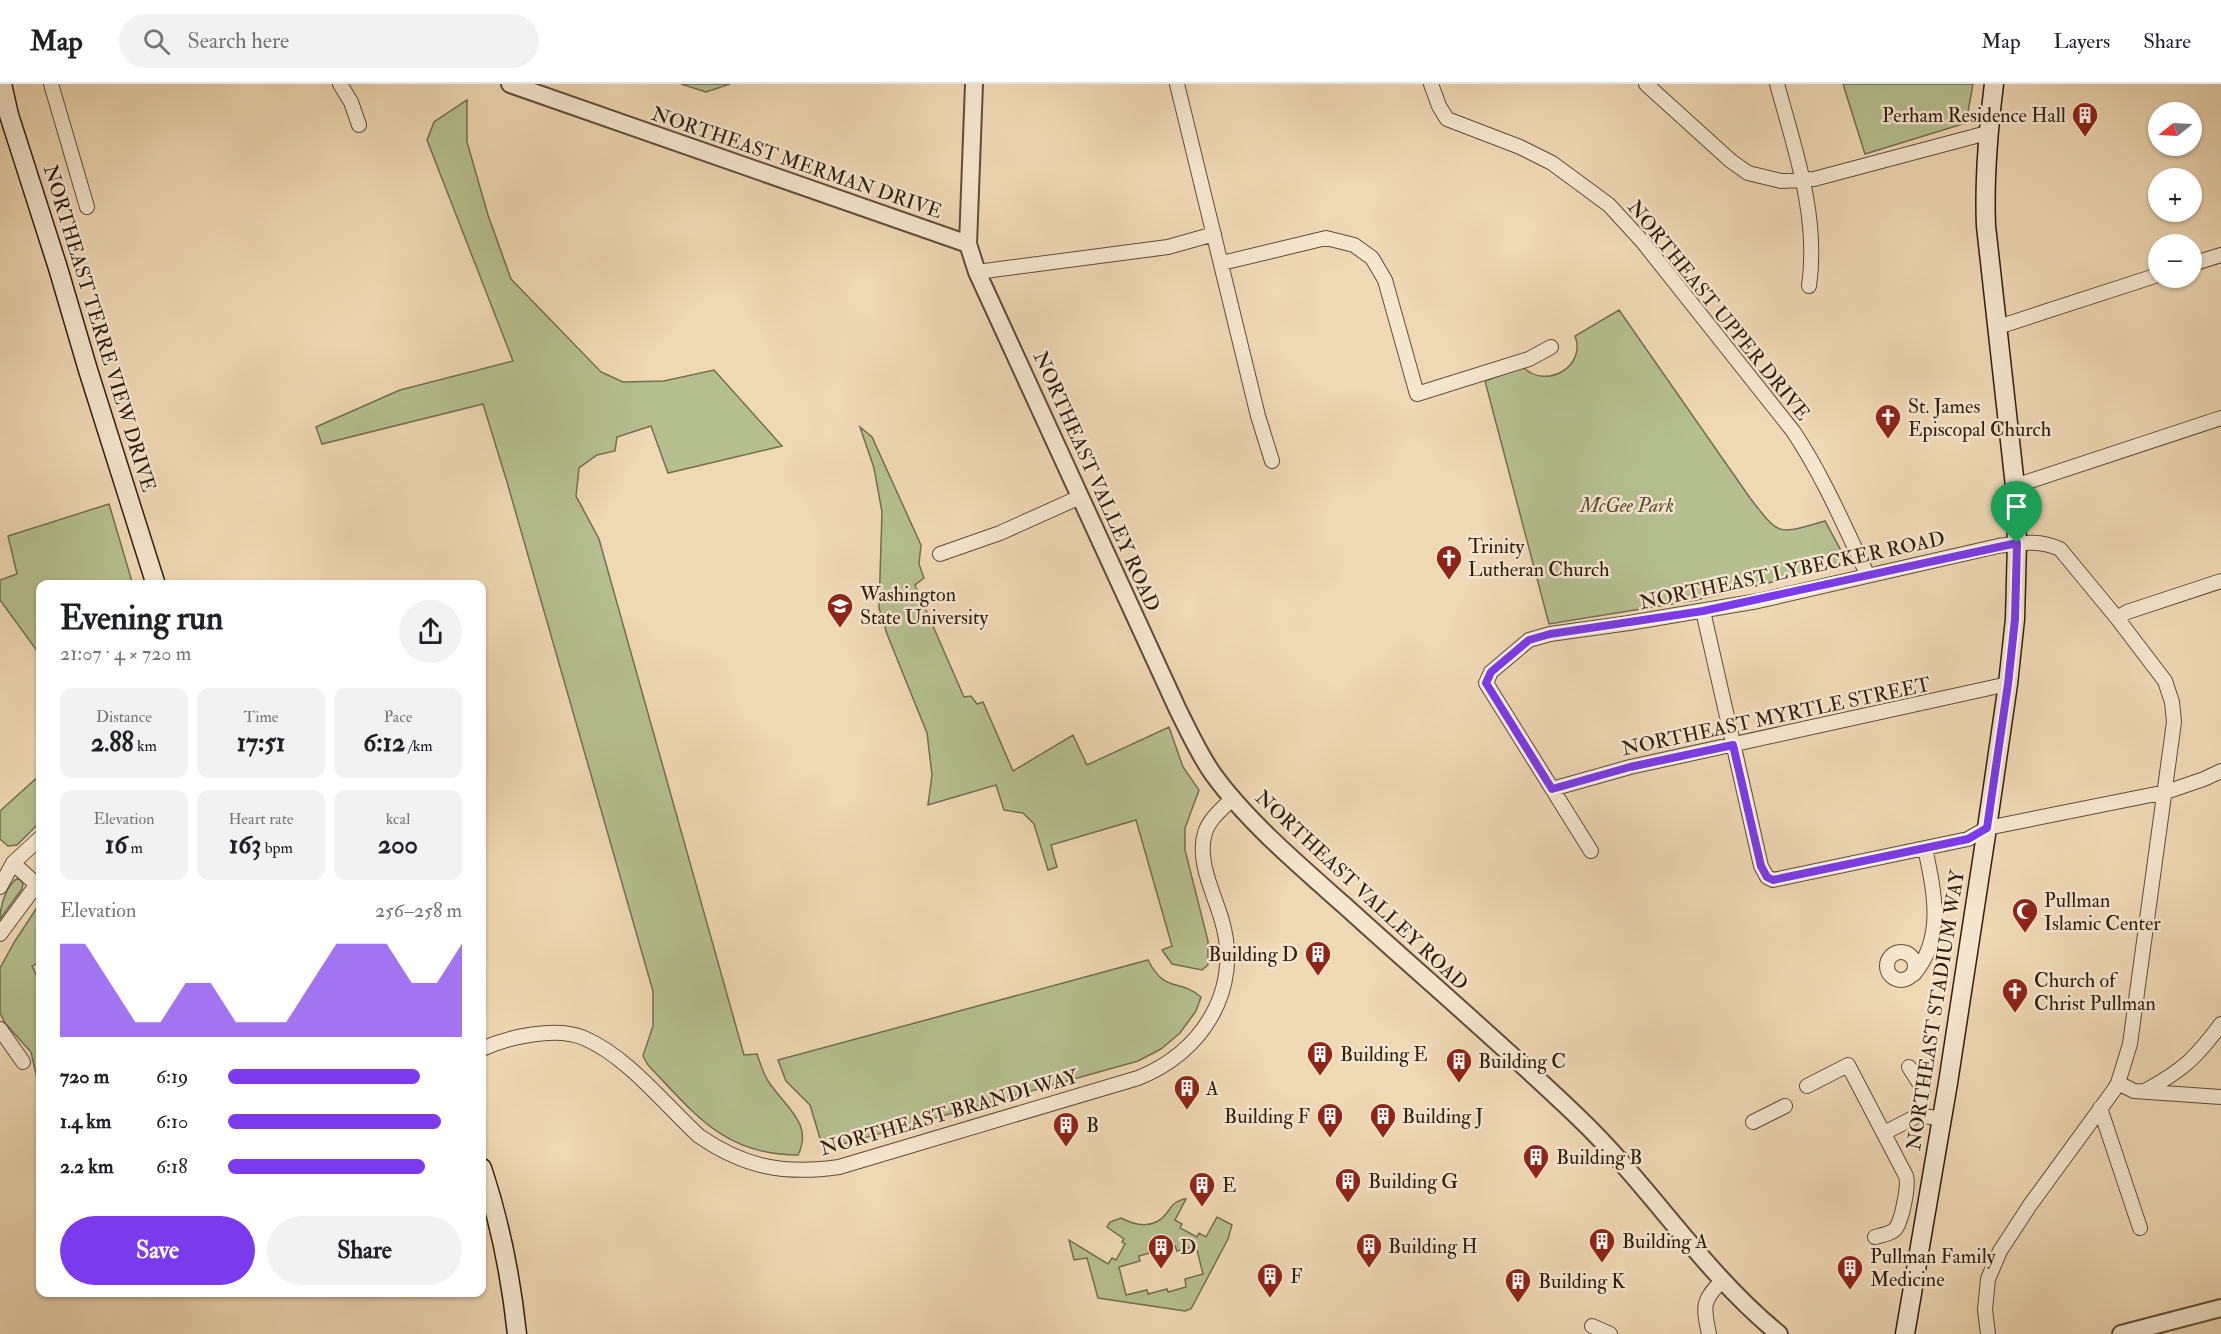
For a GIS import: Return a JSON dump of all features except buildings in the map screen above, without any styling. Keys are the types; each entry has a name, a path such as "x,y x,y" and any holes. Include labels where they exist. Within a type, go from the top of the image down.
{"main road":[{"name":"NORTHEAST TERRE VIEW DRIVE","path":"2,84 9,115 154,580"},
{"name":"NORTHEAST STADIUM WAY","path":"1905,1334 1942,1119 1987,828 2015,619 2017,543 2015,486 1986,215 1987,133 1994,84"},
{"path":"486,1180 512,1287 517,1334"}],"street":[{"path":"51,84 87,207"},
{"path":"340,84 351,102 359,125"},
{"name":"NORTHEAST MERMAN DRIVE","path":"510,84 968,244"},
{"name":"NORTHEAST VALLEY ROAD","path":"974,84 968,244 977,272 1196,747 1213,774 1290,857 1581,1119 1723,1280 1779,1334"},
{"path":"1177,84 1258,416 1272,461"},
{"name":"NORTHEAST UPPER DRIVE","path":"1431,84 1439,106 1447,119 1520,147 1552,163 1609,205 1636,234 1793,431 1809,455 1867,574"},
{"path":"1646,84 1719,151 1748,173 1781,181 1814,179 1987,133"},
{"path":"1777,84 1806,190 1812,264 1809,286"},
{"path":"977,272 1168,247 1214,234"},
{"path":"1222,263 1326,238 1354,245 1372,258 1385,280 1417,394 1528,359 1551,347"},
{"path":"2202,261 2221,255"},
{"path":"1998,327 2148,278"},
{"path":"2015,486 2221,418"},
{"path":"940,554 1000,533 1080,497"},
{"name":"NORTHEAST LYBECKER ROAD","path":"1552,789 1486,683 1491,672 1529,640 1550,634 1703,611 2017,543 2047,543 2060,549 2117,618 2165,681 2172,702 2174,722 2130,1044 2118,1083 2030,1205 1996,1258 1988,1279 1986,1295 1988,1334"},
{"path":"2117,618 2127,612 2221,581"},
{"path":"1703,611 1761,866 1767,877 1773,880 1968,839 1987,828 2166,792 2221,771"},
{"name":"NORTHEAST MYRTLE STREET","path":"1552,789 1630,767 2008,684"},
{"path":"1552,789 1591,851"},
{"name":"NORTHEAST BRANDI WAY","path":"486,1047 515,1036 565,1034 582,1037 617,1058 690,1128 711,1144 754,1164 788,1170 839,1167 1138,1078 1167,1064 1188,1049 1208,1023 1223,990 1226,968 1226,934 1204,863 1203,842 1209,824 1233,798"},
{"path":"0,887 13,863 36,842"},
{"path":"1914,974 1921,966 1928,951 1935,918 1935,898 1925,848"},
{"path":"13,863 36,881"},
{"path":"0,934 36,887"},
{"path":"2145,1092 2177,1073 2200,1052 2221,1024"},
{"path":"0,1029 23,1062"},
{"path":"1807,1086 1848,1065 1908,1183 1896,1228 1875,1238"},
{"path":"1909,1067 1923,1089 1919,1115"},
{"path":"2118,1083 2134,1091 2221,1097"},
{"path":"1753,1122 1785,1106"},
{"path":"2100,1108 2140,1228"},
{"path":"1884,1133 1919,1115 1942,1119"},
{"path":"1709,1334 1704,1309 1705,1301 1709,1293 1723,1280"},
{"path":"2121,1334 2221,1308"},
{"path":"1592,1326 1610,1334"}],"green space":[{"path":"681,84 730,84 706,92"},
{"path":"1843,84 1973,84 1966,123 1865,154"},
{"path":"467,100 467,142 488,215 511,279 601,372 623,382 664,381 714,370 782,446 668,473 651,426 617,437 615,451 597,455 579,468 576,496 599,539 744,1055 757,1054 768,1081 800,1124 802,1144 798,1155 750,1148 730,1139 713,1128 681,1100 648,1065 643,1056 653,1026 653,991 483,404 322,444 316,427 400,390 513,361 427,140 434,122"},
{"name":"McGee Park","path":"1619,310 1750,498 1768,520 1781,529 1788,530 1825,521 1845,558 1844,565 1696,600 1549,624 1485,381 1523,367 1532,374 1542,376 1562,372 1575,357 1577,347 1575,336"},
{"path":"860,427 872,437 921,545 919,564 924,578 915,585 964,697 971,696 977,704 983,702 1013,771 1073,735 1087,765 1169,727 1183,767 1199,790 1185,828 1185,850 1208,941 1208,965 1202,970 1172,964 1162,950 1172,946 1136,820 1051,845 1057,867 1048,870 1034,824 1023,813 1004,810 996,785 928,805 932,775 927,733 887,634 879,608 882,512 874,468"},
{"path":"109,504 132,580 36,580 36,650 0,600 0,580 17,574 8,536"},
{"path":"36,779 36,826 17,845 8,846 0,839 0,811"},
{"path":"18,878 23,883 22,889 0,919 4,897"},
{"path":"36,909 36,964 32,966 36,974 36,1074 31,1052 5,1023 0,1013 0,968"},
{"path":"1148,960 1154,971 1166,982 1193,991 1201,997 1196,1011 1180,1033 1161,1049 1138,1061 825,1149 810,1105 786,1081 778,1060"},
{"path":"1186,1199 1175,1220 1182,1224 1180,1228 1197,1237 1199,1233 1206,1237 1217,1217 1232,1225 1228,1239 1191,1309 1185,1311 1098,1298 1087,1258 1074,1260 1069,1240 1108,1264 1112,1258 1116,1260 1125,1244 1122,1242 1124,1239 1107,1227 1110,1222 1121,1218 1133,1223 1150,1224 1161,1219 1180,1200","holes":["1175,1246 1177,1251 1196,1246 1203,1274 1185,1279 1186,1287 1168,1292 1167,1289 1148,1294 1147,1290 1126,1295 1119,1267 1140,1261 1139,1256"]}],"place":[{"name":"Perham Residence Hall","path":"2085,138"},
{"name":"St. James Episcopal Church","path":"1888,440"},
{"name":"Trinity Lutheran Church","path":"1449,581"},
{"name":"Washington State University","path":"840,629"},
{"name":"Pullman Islamic Center","path":"2025,934"},
{"name":"Building D","path":"1318,977"},
{"name":"Church of Christ Pullman","path":"2015,1014"},
{"name":"Building E","path":"1320,1077"},
{"name":"Building C","path":"1459,1084"},
{"name":"A","path":"1187,1111"},
{"name":"Building F","path":"1330,1139"},
{"name":"Building J","path":"1383,1139"},
{"name":"B","path":"1066,1148"},
{"name":"Building B","path":"1536,1180"},
{"name":"Building G","path":"1348,1204"},
{"name":"E","path":"1202,1208"},
{"name":"Building A","path":"1602,1264"},
{"name":"Building H","path":"1369,1269"},
{"name":"D","path":"1161,1270"},
{"name":"Pullman Family Medicine","path":"1850,1291"},
{"name":"F","path":"1270,1299"},
{"name":"Building K","path":"1518,1304"}],"route":[{"path":"2017,543 2015,619 1987,828 1968,839 1773,880 1767,877 1761,866 1733,745 1630,767 1552,789 1486,683 1491,672 1529,640 1550,634 1758,601 1867,574 2017,543"}]}
